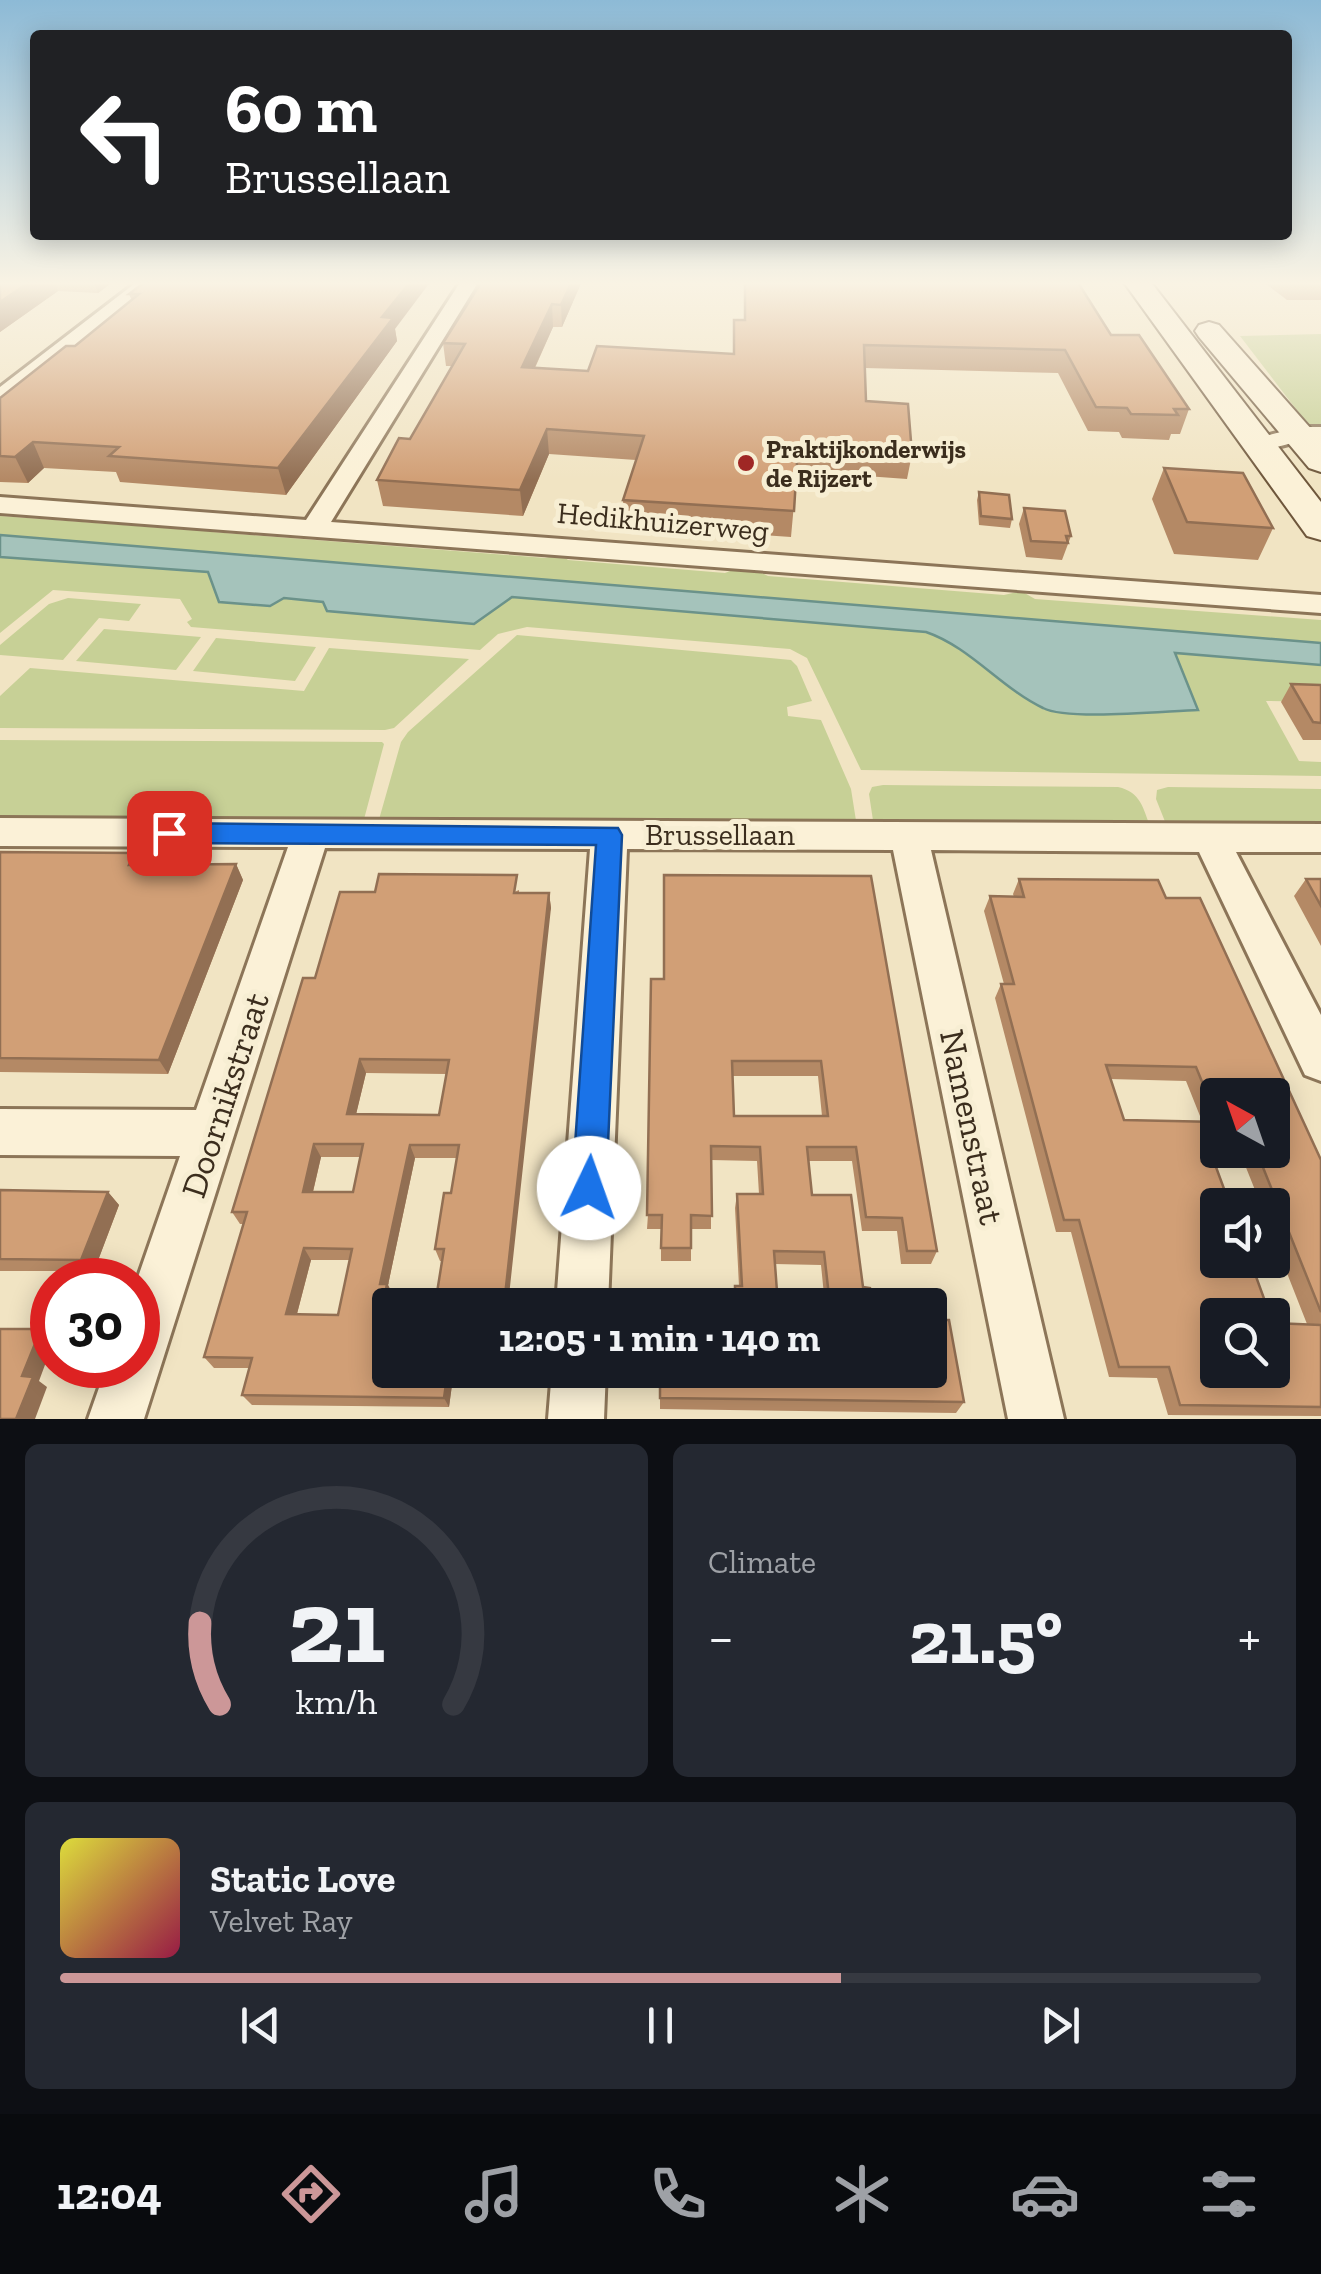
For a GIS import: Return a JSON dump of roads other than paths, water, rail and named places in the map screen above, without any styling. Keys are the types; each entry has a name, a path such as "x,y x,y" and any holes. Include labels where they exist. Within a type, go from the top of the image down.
{"main road":[{"path":"1185,347 1321,528"},
{"path":"1227,347 1314,443"}],"street":[{"path":"0,398 65,347"},
{"path":"315,527 428,347"},
{"path":"1258,445 1314,443"},
{"name":"Hedikhuizerweg","path":"0,505 1321,604"},
{"name":"Brussellaan","path":"0,832 1321,838"},
{"name":"Doornikstraat","path":"160,1289 312,834"},
{"path":"583,1288 609,835"},
{"name":"Namenstraat","path":"909,836 1036,1419"},
{"path":"1210,837 1321,1060"},
{"path":"0,1132 212,1133"},
{"path":"116,1419 126,1388"},
{"path":"576,1419 578,1388"}],"water":[{"path":"0,535 1321,643 1321,665 1175,653 1198,710 1073,714 1055,712 1028,700 957,647 926,632 512,597 474,624 327,611 323,602 284,598 270,606 219,602 208,572 0,557"}],"place":[{"name":"Praktijkonderwijs de Rijzert","path":"746,463"}]}
